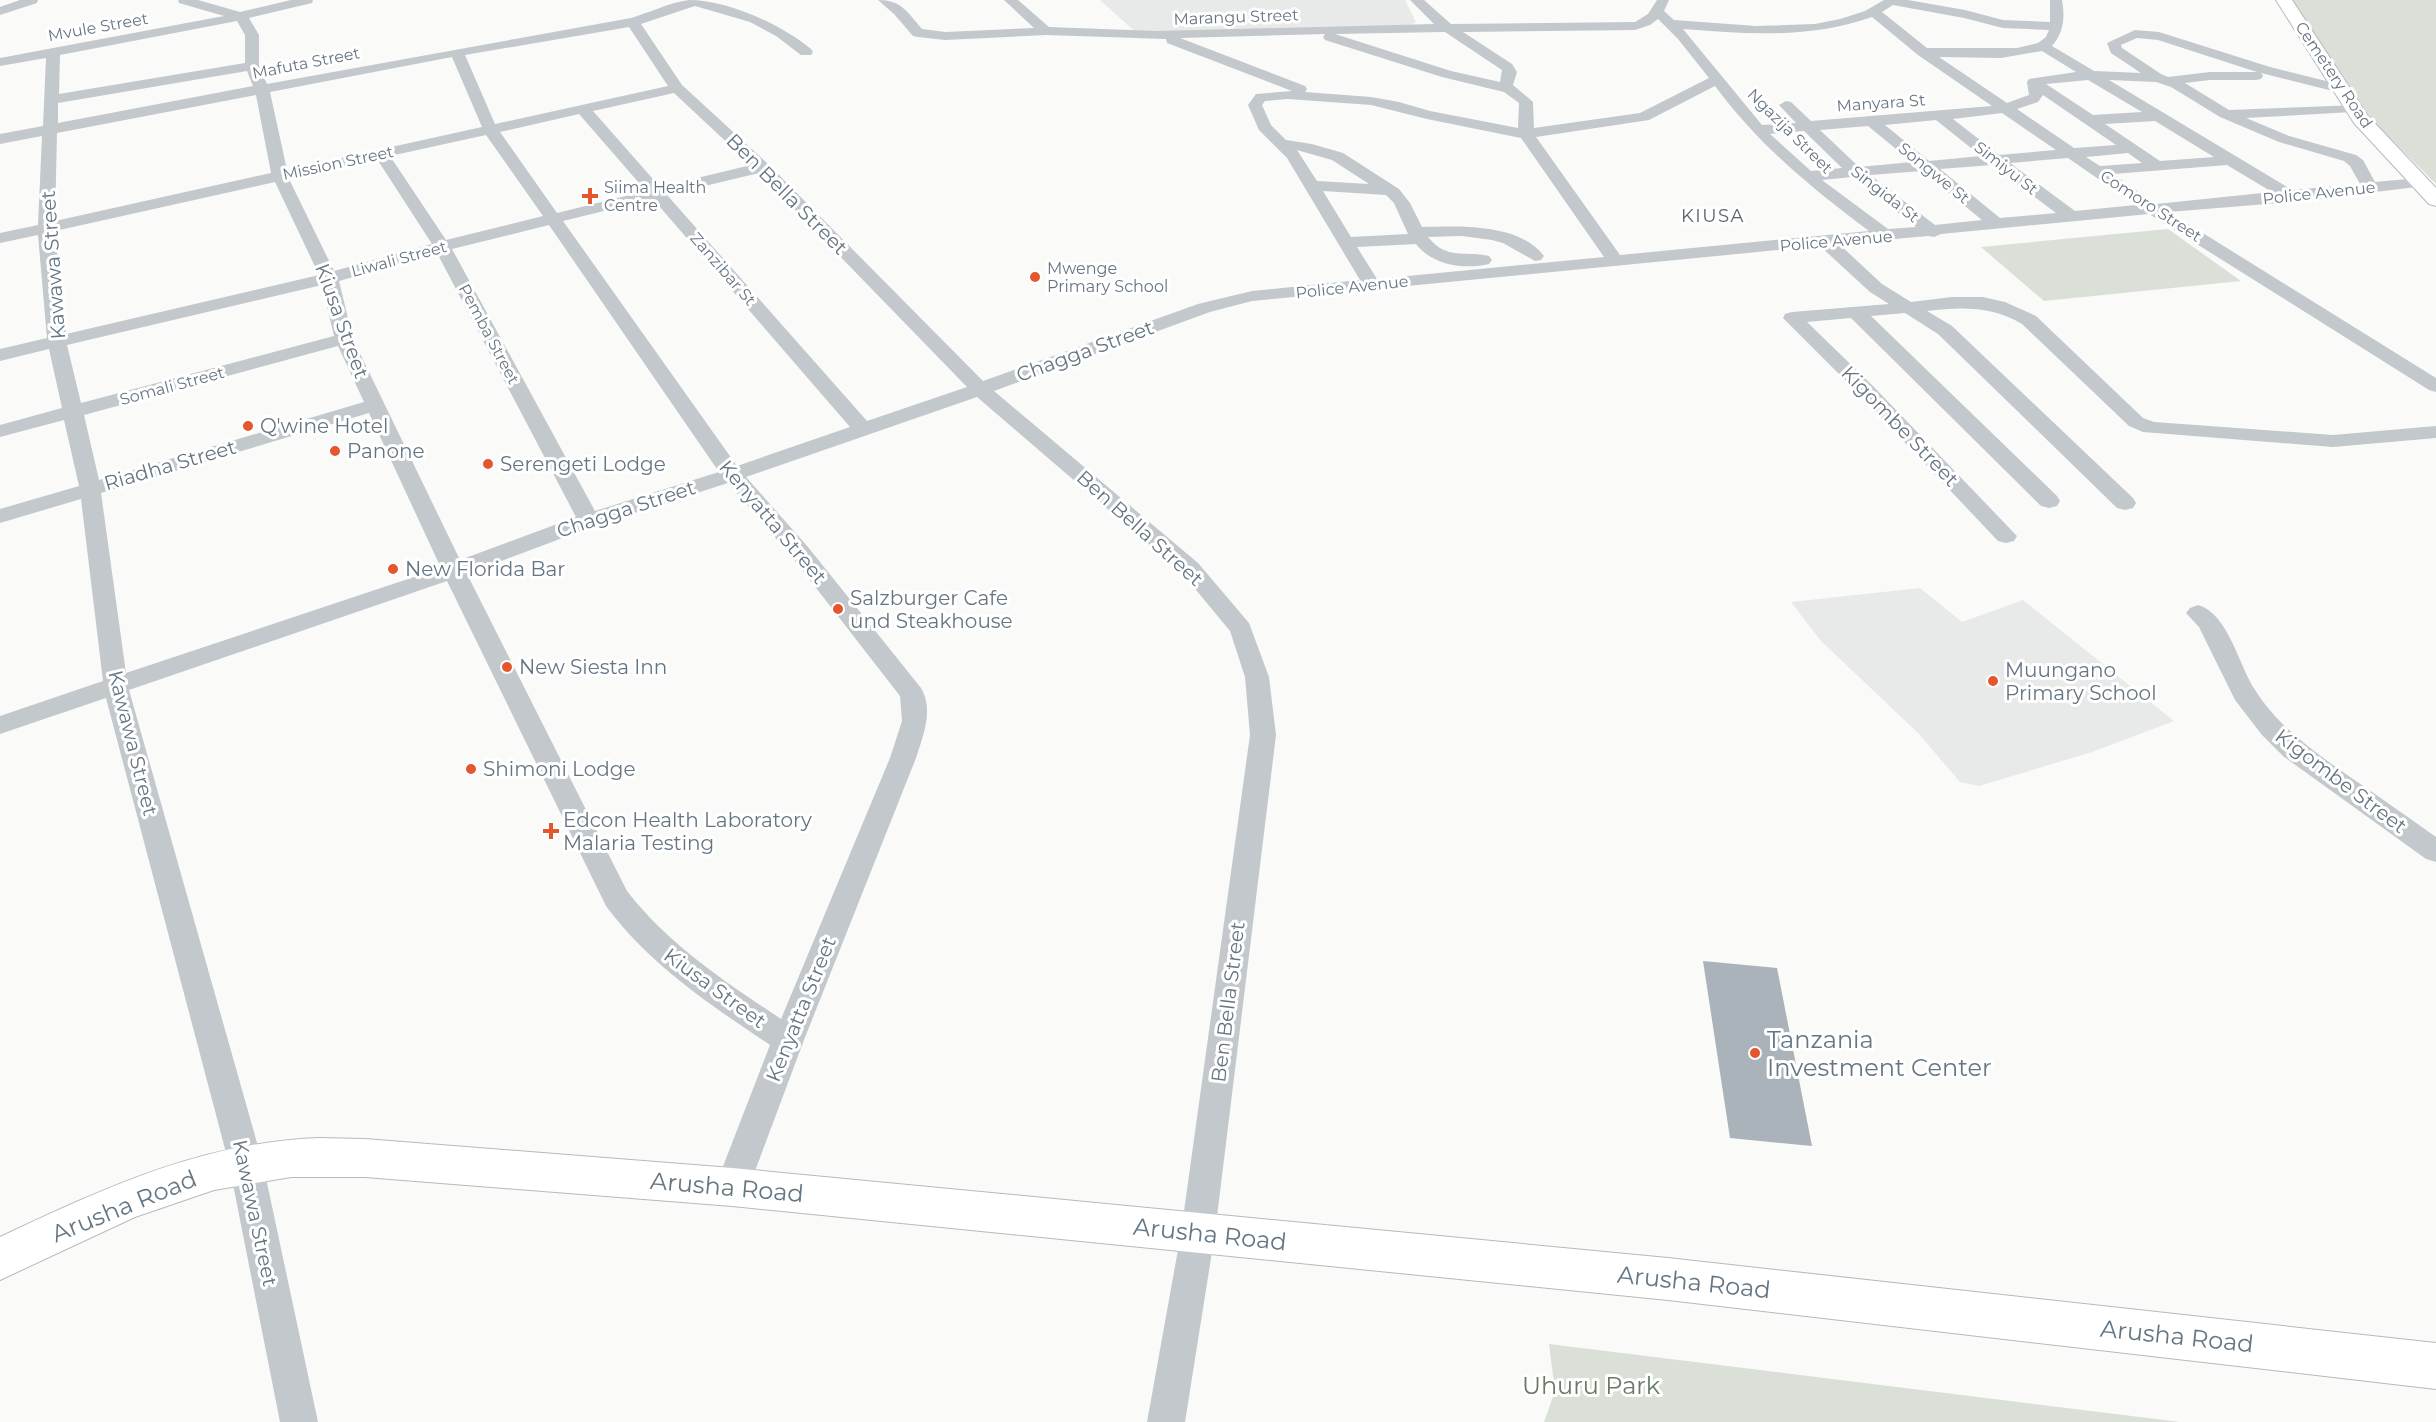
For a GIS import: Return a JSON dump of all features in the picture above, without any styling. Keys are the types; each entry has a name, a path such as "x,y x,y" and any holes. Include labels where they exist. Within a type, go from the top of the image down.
{"main road":[{"name":"Cemetery Road","path":"2284,0 2361,120 2436,200"},
{"name":"Arusha Road","path":"0,1259 161,1186 246,1164 328,1156 732,1187 1668,1279 2436,1366"}],"street":[{"path":"0,11 32,0"},
{"path":"184,0 242,17"},
{"name":"Mvule Street","path":"0,62 242,17 307,0"},
{"name":"Marangu Street","path":"884,0 899,11 913,29 925,35 1011,35 1046,31 1157,35 1410,28 1635,26 1648,23 1660,6"},
{"path":"1011,0 1046,31"},
{"path":"1416,0 1448,28 1507,67 1510,72 1507,88"},
{"path":"1672,24 1748,29 1800,29 1874,13 1892,0 2003,24 2056,26"},
{"path":"1923,52 2006,52 2043,46 2053,35 2056,26 2058,14 2056,0"},
{"path":"698,1 762,21 788,37 806,52"},
{"name":"Mafuta Street","path":"0,139 457,52 626,23 698,1"},
{"name":"Ngazija Street","path":"1660,6 1758,130 1836,201 1886,236"},
{"name":"Comoro Street","path":"1874,13 1885,19 1923,52 2154,210 2436,386"},
{"path":"1410,28 1431,15"},
{"name":"Kiusa Street","path":"242,17 252,35 252,66 262,90 280,176 328,278 344,339 454,571 616,898 632,922 684,970 788,1040"},
{"name":"Ben Bella Street","path":"626,23 677,88 762,167 981,389 1190,568 1241,629 1257,676 1263,735 1198,1233 1166,1422"},
{"path":"1312,31 1447,74 1507,88 1526,102 1526,134 1611,254"},
{"path":"2341,89 2300,79 2159,36 2135,34 2114,43 2116,50 2225,114 2293,143 2350,158 2357,163 2370,188"},
{"path":"1157,35 1318,97"},
{"path":"2043,46 2291,197"},
{"name":"Kenyatta Street","path":"457,52 490,129 552,221 732,475 800,552 912,694 915,721 903,758 788,1040 732,1187"},
{"name":"Kawawa Street","path":"53,53 46,228 57,342 90,488 116,688 246,1164 299,1422"},
{"path":"50,100 252,66"},
{"path":"2034,82 2092,75 2162,79 2226,75 2300,79"},
{"path":"1372,285 1293,155 1264,127 1255,105 1256,101 1264,96 1274,94 1387,104 1427,116 1526,134 1644,117 1717,80"},
{"path":"2034,82 2157,166"},
{"name":"Manyara St","path":"1758,130 1940,116 2006,108 2036,96 2034,82"},
{"name":"Mission Street","path":"0,238 677,88"},
{"name":"Singida St","path":"1786,105 1854,171 1934,232"},
{"path":"2225,114 2353,108"},
{"name":"Zanzibar St","path":"583,109 863,429"},
{"name":"Simiyu St","path":"1940,116 2074,218"},
{"path":"2091,120 2158,116"},
{"name":"Songwe St","path":"1871,121 1998,225"},
{"path":"1282,144 1317,148 1336,155 1373,178 1385,189"},
{"path":"1808,176 1993,158 2131,148"},
{"name":"Pemba Street","path":"381,154 442,246 589,520"},
{"path":"2097,171 2229,160"},
{"name":"Liwali Street","path":"0,355 328,278 442,246 552,221 762,167"},
{"name":"Police Avenue","path":"1252,296 1372,285 1611,254 1826,242 2419,183"},
{"path":"1311,186 1385,189 1394,192 1417,236 1434,255 1456,261 1611,254"},
{"path":"1347,242 1484,233 1522,245 1535,256"},
{"path":"1826,242 1876,288 1937,324 1956,340 2125,504"},
{"name":"Chagga Street","path":"0,725 116,688 454,571 589,520 732,475 981,389 1204,308 1252,296"},
{"path":"1856,312 1909,308 1960,300 1985,303 2022,315 2078,365 2136,423 2150,428 2333,441 2436,432"},
{"path":"1856,312 2049,501"},
{"name":"Kigombe Street","path":"1856,312 1792,318 1865,389 2006,536"},
{"name":"Somali Street","path":"0,431 344,339"},
{"name":"Riadha Street","path":"0,516 375,405"},
{"name":"Kigombe Street","path":"2198,613 2209,623 2244,694 2271,729 2292,749 2436,851"}],"shaded area":[{"path":"1100,0 1405,0 1416,22 1396,32 1139,35"},
{"name":"Muungano Primary School","path":"1920,588 1962,622 2023,600 2174,721 2092,752 1979,786 1960,782 1918,733 1820,640 1791,602"}],"green space":[{"path":"2291,0 2436,0 2436,184 2373,121"},
{"path":"2168,229 2241,281 2044,301 1981,247"},
{"name":"Uhuru Park","path":"1549,1344 2180,1422 1544,1422 1555,1391"}],"building":[{"name":"Tanzania Investment Center","path":"1703,961 1777,968 1812,1146 1730,1138"}],"place":[{"name":"Siima Health Centre","path":"590,196"},
{"name":"Mwenge Primary School","path":"1035,277"},
{"name":"Q'wine Hotel","path":"248,426"},
{"name":"Panone","path":"335,451"},
{"name":"Serengeti Lodge","path":"488,464"},
{"name":"New Florida Bar","path":"393,569"},
{"name":"Salzburger Cafe und Steakhouse","path":"838,609"},
{"name":"New Siesta Inn","path":"507,667"},
{"name":"Muungano Primary School","path":"1993,681"},
{"name":"Shimoni Lodge","path":"471,769"},
{"name":"Edcon Health Laboratory Malaria Testing","path":"551,831"},
{"name":"Tanzania Investment Center","path":"1755,1053"}],"district":[{"name":"KIUSA","path":"1713,216"}]}
